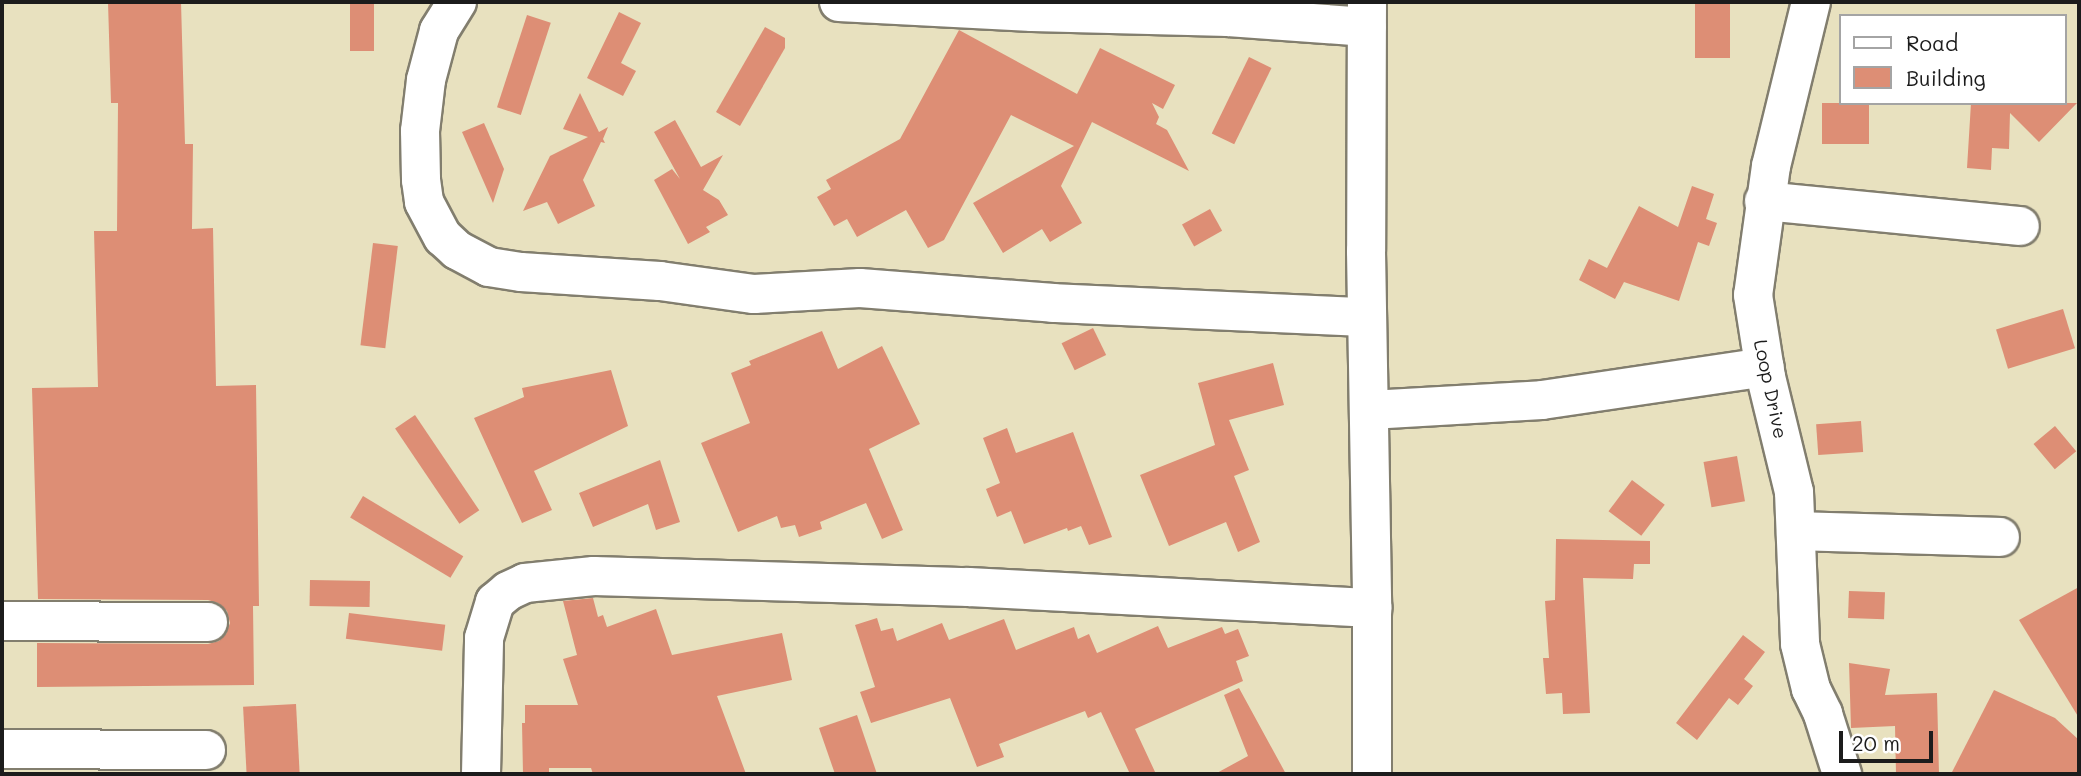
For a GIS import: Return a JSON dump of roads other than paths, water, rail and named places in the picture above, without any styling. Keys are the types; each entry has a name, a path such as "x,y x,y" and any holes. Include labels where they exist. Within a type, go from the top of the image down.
{"street":[{"path":"457,2 439,31 426,80 419,144 421,180 424,202 443,237 457,250 489,267 521,272 660,281 754,294 860,288 1053,303 1367,317"},
{"path":"839,2 1032,12 1228,17 1367,15 1371,774"},
{"name":"Loop Drive","path":"1811,2 1764,201 1754,295 1765,367 1792,479 1800,644 1811,689 1823,714 1842,774"},
{"path":"1764,201 2020,226"},
{"path":"1370,410 1555,398 1765,367"},
{"path":"1796,531 2000,537"},
{"path":"481,774 484,638 488,618 495,602 508,591 535,581 606,577 969,587 1371,608"},
{"path":"2,621 208,622"},
{"path":"2,749 206,750"}]}
